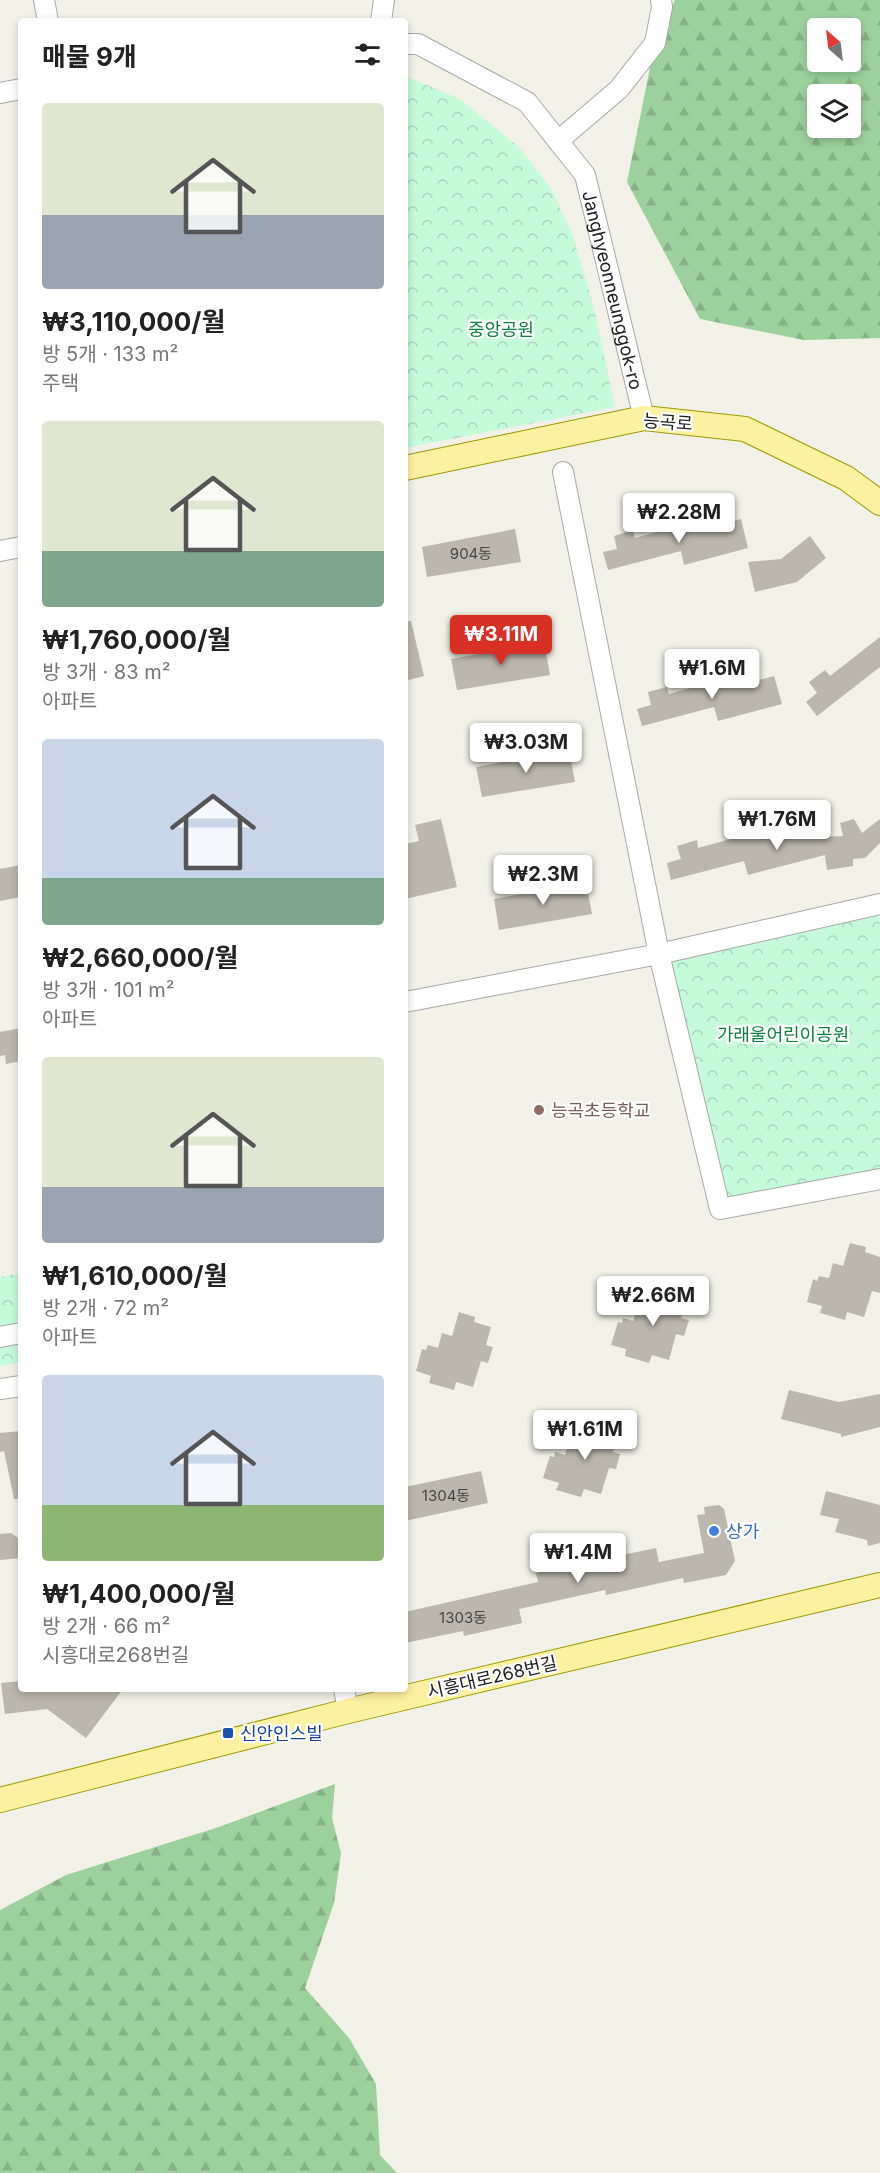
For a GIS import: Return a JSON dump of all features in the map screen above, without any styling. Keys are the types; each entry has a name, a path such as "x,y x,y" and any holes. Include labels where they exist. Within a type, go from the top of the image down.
{"main road":[{"name":"능곡로","path":"408,467 644,418 745,429 846,478 880,503"},
{"name":"시흥대로268번길","path":"408,1687 880,1585"},
{"name":"시흥대로268번길","path":"0,1800 346,1700 383,1692"}],"street":[{"path":"44,0 47,18"},
{"path":"381,18 384,0"},
{"path":"558,141 619,89 655,43 661,0"},
{"name":"Janghyeonneunggok-ro","path":"408,44 418,44 527,102 585,175 644,418"},
{"path":"0,93 18,90"},
{"path":"563,472 659,954 720,1209 880,1179"},
{"path":"0,551 18,548"},
{"path":"408,1001 659,954 880,904"},
{"path":"0,1337 18,1334"},
{"path":"0,1389 18,1386"}],"green space":[{"path":"675,0 880,0 880,338 804,340 700,319 627,182 655,43"},
{"name":"중앙공원","path":"408,77 460,99 519,147 552,190 573,236 594,308 615,407 408,447"},
{"name":"가래울어린이공원","path":"878,912 880,926 880,1172 720,1204 666,960"},
{"path":"18,1274 18,1363 0,1366 0,1277"},
{"path":"335,1784 332,1818 341,1853 334,1903 305,1988 349,2038 376,2084 380,2155 397,2173 0,2173 0,1910 66,1875 219,1827"}],"building":[{"path":"704,519 706,528 741,519 748,548 684,565 681,551 608,570 603,552 617,549 614,536 633,530 635,538"},
{"path":"515,529 521,562 427,577 422,547"},
{"path":"810,536 826,558 797,582 755,592 748,562 781,559"},
{"path":"408,621 411,621 424,676 408,680"},
{"path":"880,637 880,667 817,716 806,702 817,693 809,682 825,670 830,676"},
{"path":"544,642 550,675 457,690 451,659"},
{"path":"737,675 740,685 774,676 782,704 718,721 714,707 642,726 637,709 651,705 648,692 667,687 669,694"},
{"path":"569,750 575,782 482,797 476,767"},
{"path":"441,819 457,887 408,898 408,843 419,841 415,825"},
{"path":"854,819 862,833 880,819 880,843 865,858 853,859 853,866 827,870 825,855 748,875 744,861 671,880 667,863 681,859 677,846 697,840 698,848 767,829 769,839 804,830 806,838 843,836 840,823"},
{"path":"18,866 18,898 0,901 0,869"},
{"path":"586,882 592,914 499,930 494,899"},
{"path":"18,1029 18,1062 6,1064 5,1055 0,1056 0,1032"},
{"path":"850,1243 866,1247 865,1252 880,1257 880,1293 872,1291 864,1317 847,1312 845,1320 820,1313 822,1306 807,1302 813,1279 817,1281 819,1276 829,1278 833,1263 843,1266"},
{"path":"654,1285 671,1290 669,1295 687,1300 681,1318 689,1320 684,1336 676,1334 669,1360 652,1355 649,1363 625,1356 626,1349 611,1345 618,1322 622,1323 623,1318 633,1321 638,1306 647,1309"},
{"path":"459,1312 475,1317 474,1322 491,1327 486,1345 493,1347 488,1363 481,1361 473,1387 456,1382 454,1390 429,1383 431,1376 416,1371 422,1349 426,1350 428,1345 438,1348 442,1333 452,1336"},
{"path":"789,1390 839,1402 880,1394 880,1427 841,1437 841,1434 781,1419"},
{"path":"586,1419 603,1424 601,1429 619,1434 613,1452 620,1454 616,1469 609,1468 601,1494 584,1489 581,1497 556,1490 559,1483 543,1478 550,1456 554,1457 555,1452 565,1455 570,1440 579,1443"},
{"path":"18,1431 18,1499 14,1499 4,1451 0,1452 0,1433"},
{"path":"481,1471 488,1503 408,1520 408,1486"},
{"path":"826,1491 880,1505 880,1543 868,1546 867,1540 835,1532 839,1519 820,1515"},
{"path":"719,1505 724,1509 735,1561 726,1575 684,1583 683,1578 606,1595 605,1590 519,1609 522,1623 464,1636 463,1631 408,1642 408,1611 538,1582 536,1573 656,1548 659,1562 704,1553 697,1515 705,1514 704,1507"},
{"path":"11,1533 18,1538 18,1558 0,1560 0,1534"},
{"path":"18,1681 18,1692 121,1692 86,1738 47,1709 5,1714 1,1683"}],"place":[{"name":"능곡초등학교","path":"539,1110"},
{"name":"상가","path":"714,1531"},
{"name":"신안인스빌","path":"228,1733"}]}
